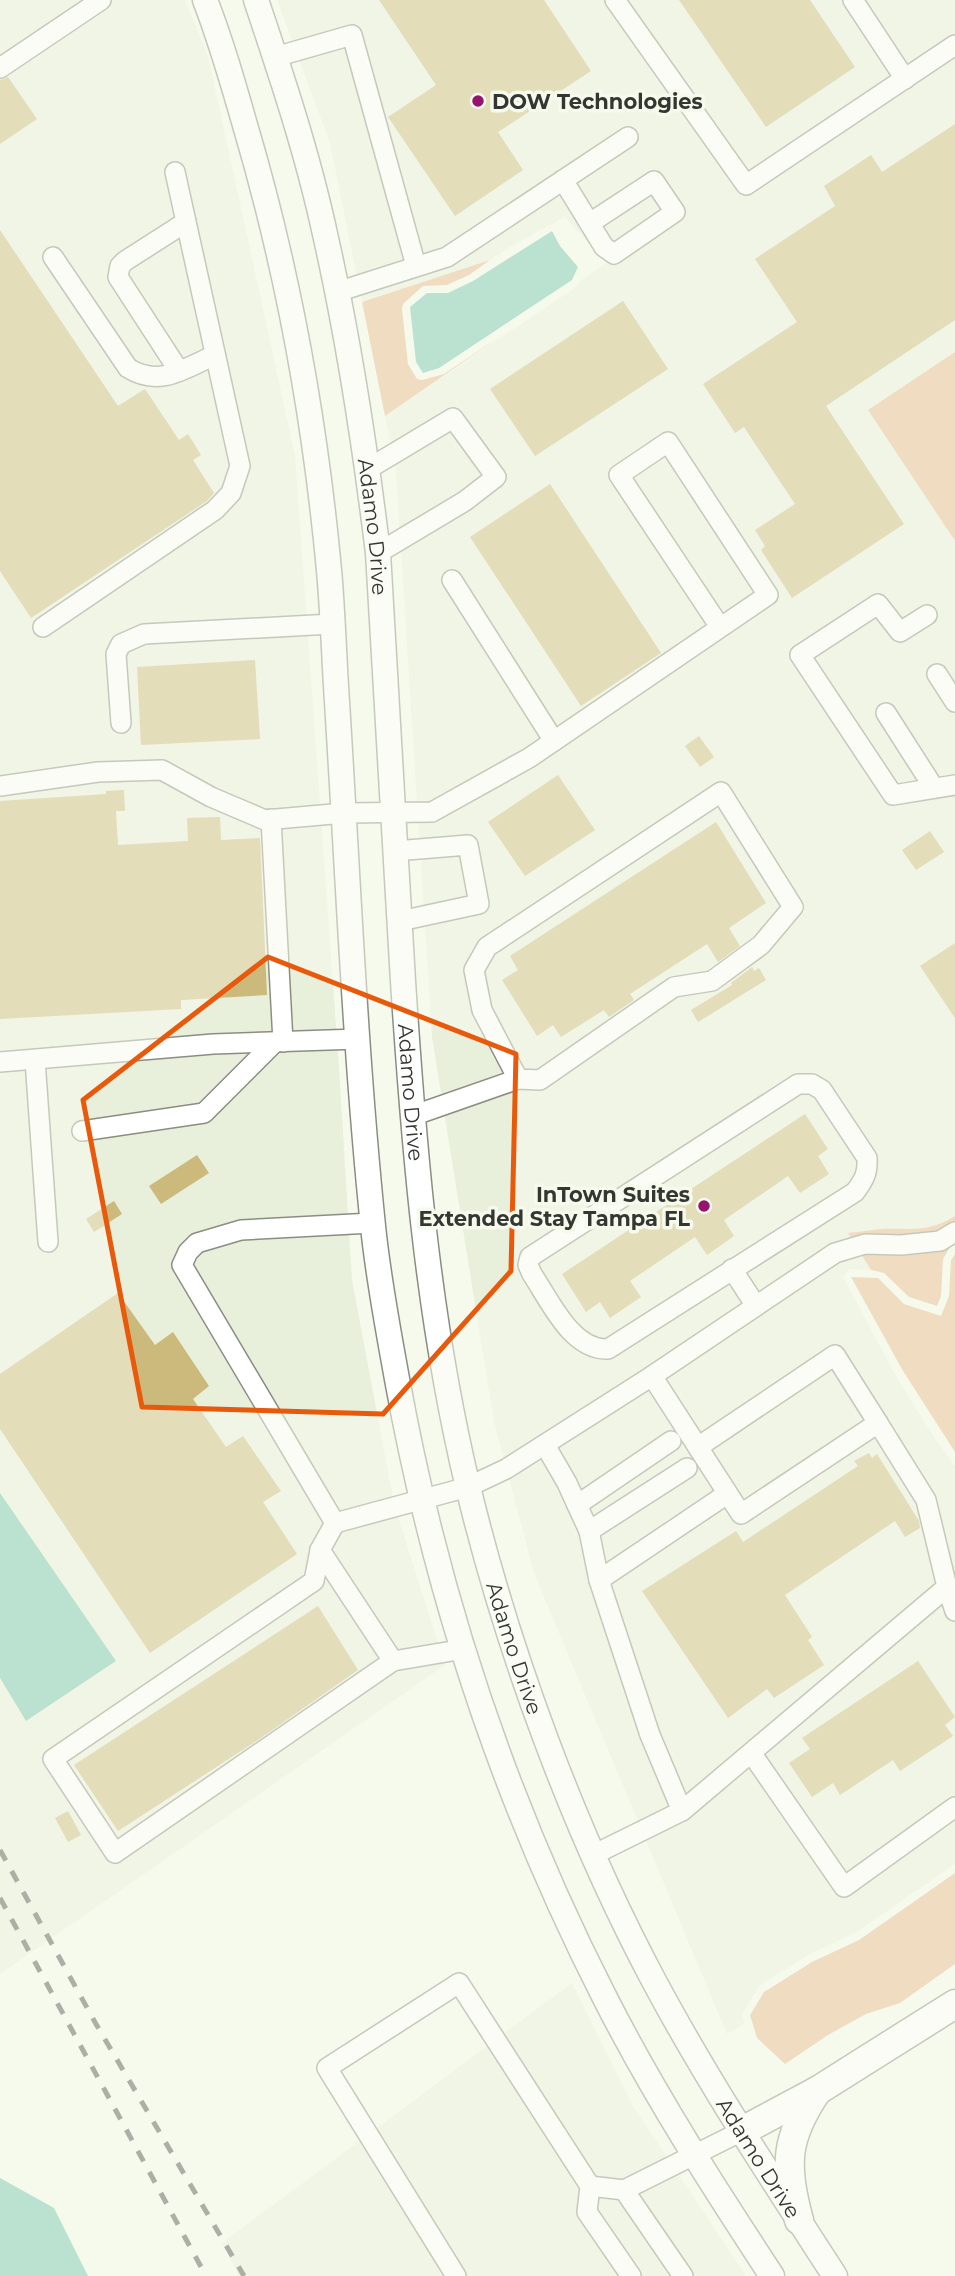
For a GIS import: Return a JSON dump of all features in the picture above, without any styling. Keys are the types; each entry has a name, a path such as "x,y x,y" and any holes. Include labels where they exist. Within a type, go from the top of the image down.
{"highway":[{"path":"742,2131 817,2091 955,2004"},
{"path":"799,2220 792,2196 791,2148 799,2122 817,2091"}],"main road":[{"path":"205,0 257,164 277,241 294,324 319,479 330,574 372,1223 386,1321 422,1499 498,1758 554,1893 607,2004 650,2082 772,2276"},
{"name":"Adamo Drive","path":"256,0 307,162 325,232 368,469 378,554 412,1116 422,1223 434,1312 468,1487 509,1631 547,1739 615,1903 654,1980 742,2131 835,2276"}],"street":[{"path":"0,68 101,0"},
{"path":"615,0 746,185 955,45"},
{"path":"853,0 905,79"},
{"path":"275,57 352,34 416,267"},
{"path":"337,292 447,257 628,137"},
{"path":"43,627 215,510 231,493 240,466 175,172"},
{"path":"563,180 590,223"},
{"path":"179,371 118,277 120,266 125,261 186,222"},
{"path":"52,257 128,368 141,376 162,379 215,355"},
{"path":"368,469 453,418 496,477 465,501 378,554"},
{"path":"0,786 97,772 162,770 211,797 265,820 344,813 432,812 529,758 768,595 668,442 619,475 720,627"},
{"path":"452,580 554,741"},
{"path":"928,615 900,632 878,604 800,655 893,795 955,785"},
{"path":"121,723 116,654 121,644 144,635 332,624"},
{"path":"937,674 955,702"},
{"path":"886,713 934,788"},
{"path":"412,1116 518,1079 540,1080 674,987 712,981 761,945 793,907 721,792 487,947 474,970 482,1010 518,1079"},
{"path":"82,1131 204,1113 279,1042 271,819"},
{"path":"395,851 468,845 479,904 400,921"},
{"path":"0,1062 214,1044 358,1039"},
{"path":"35,1060 48,1242"},
{"path":"798,1084 812,1084 822,1090 867,1158 865,1179 855,1192 732,1269 608,1349 598,1350 574,1336 531,1274 528,1265 530,1258 798,1084"},
{"path":"335,1523 182,1265 188,1252 197,1243 242,1230 372,1223"},
{"path":"464,1649 393,1661 115,1853 53,1759 314,1581 320,1550 335,1523 468,1487 506,1469 653,1376 835,1253 865,1244 901,1245 940,1241 955,1232"},
{"path":"732,1269 756,1306"},
{"path":"698,1447 835,1355 926,1500 955,1611"},
{"path":"653,1376 741,1514 878,1423"},
{"path":"577,1504 671,1441"},
{"path":"545,1445 589,1531 599,1580 650,1735 682,1811"},
{"path":"589,1531 687,1468"},
{"path":"599,1580 727,1494"},
{"path":"320,1550 393,1661"},
{"path":"595,1854 682,1811 947,1587"},
{"path":"752,1754 844,1886 955,1807"},
{"path":"456,2276 327,2068 459,1983 590,2186 587,2212 631,2276"},
{"path":"590,2186 624,2190 742,2131"},
{"path":"624,2190 683,2276"}],"highlighted area":[{"path":"268,957 516,1054 511,1271 383,1414 142,1407 83,1100"}],"shaded area":[{"path":"0,0 185,0 208,56 295,456 352,1280 394,1504 445,1665 0,1974 0,1678 26,1721 116,1661 0,1493"},
{"path":"277,0 955,0 955,352 868,410 955,541 955,1216 938,1225 917,1230 848,1233 871,1270 849,1269 843,1277 896,1376 955,1466 955,1864 855,1933 808,1955 759,1986 742,2014 744,2024 727,2034 534,1573 494,1422 432,1037 396,472 385,416 576,287 580,281 606,263 565,217 490,260 362,302 330,143"},
{"path":"490,260 469,275 447,285 423,286 403,304 408,364 417,379 444,374 517,325 385,416 362,302"},
{"path":"955,352 955,541 868,410"},
{"path":"955,1216 955,1239 943,1259 941,1296 937,1306 909,1297 884,1273 871,1270 848,1233 927,1227"},
{"path":"955,1254 955,1452 903,1371 851,1277 878,1278 904,1304 941,1316 949,1296 951,1260"},
{"path":"955,1873 955,1964 900,2003 866,2014 785,2064 757,2038 750,2015 764,1992 812,1962 859,1940"},
{"path":"572,1983 633,2106 746,2276 239,2276 222,2243"}],"water":[{"path":"552,231 560,246 578,267 572,280 439,368 423,373 416,362 410,307 427,293 448,293 473,281"},
{"path":"0,1493 116,1661 26,1721 0,1678"},
{"path":"0,2178 54,2208 88,2276 0,2276"}],"building":[{"name":"DOW Technologies","path":"379,0 544,0 591,71 498,132 523,170 455,216 388,117 436,85"},
{"path":"679,0 810,0 855,67 766,127"},
{"path":"8,77 37,119 0,144 0,80"},
{"path":"955,124 955,320 826,406 904,524 792,598 761,550 765,546 755,530 795,504 744,427 735,433 703,384 797,322 755,259 835,206 824,186 871,155 882,172"},
{"path":"0,230 118,406 145,389 179,440 188,434 201,455 193,460 214,493 207,501 31,618 0,571"},
{"path":"623,301 668,369 535,456 490,389"},
{"path":"550,484 661,653 581,706 470,537"},
{"path":"255,660 260,739 141,745 137,667"},
{"path":"699,736 714,757 700,767 685,746"},
{"path":"558,775 595,830 525,876 488,822"},
{"path":"124,790 125,811 116,811 118,845 188,841 187,818 220,817 221,840 260,838 267,995 181,1000 181,1009 0,1019 0,801 106,794 106,791"},
{"path":"716,822 766,903 729,928 740,946 718,962 707,944 630,994 634,1000 609,1017 604,1010 561,1037 553,1025 537,1036 502,980 518,970 510,956"},
{"path":"930,831 944,852 916,870 902,850"},
{"path":"955,943 955,1018 920,966"},
{"path":"752,967 754,971 759,968 766,980 698,1022 691,1010 732,985 731,983"},
{"name":"InTown Suites Extended Stay Tampa FL","path":"805,1114 828,1149 818,1156 829,1174 800,1193 788,1176 724,1220 734,1236 707,1255 695,1237 630,1281 641,1297 610,1318 600,1302 586,1312 562,1274"},
{"path":"197,1155 209,1173 161,1204 149,1186"},
{"path":"114,1201 122,1214 94,1232 86,1219"},
{"path":"118,1293 155,1345 173,1332 209,1386 193,1399 226,1447 243,1436 281,1491 263,1502 297,1554 150,1653 0,1429 0,1374"},
{"path":"869,1453 872,1458 877,1454 919,1521 920,1528 905,1537 895,1521 785,1595 812,1637 808,1640 824,1665 774,1698 767,1689 728,1718 642,1591 736,1531 743,1542 858,1466 854,1461"},
{"path":"318,1606 358,1670 258,1740 118,1831 74,1765"},
{"path":"918,1661 955,1717 945,1725 953,1736 900,1771 893,1760 840,1795 833,1783 812,1797 789,1763 810,1749 802,1738"},
{"path":"68,1811 81,1835 68,1842 55,1818"}],"railway":[{"path":"0,1850 96,2024 244,2276"},
{"path":"0,1898 206,2276"}],"place":[{"name":"DOW Technologies","path":"478,101"},
{"name":"InTown Suites Extended Stay Tampa FL","path":"704,1206"}]}
